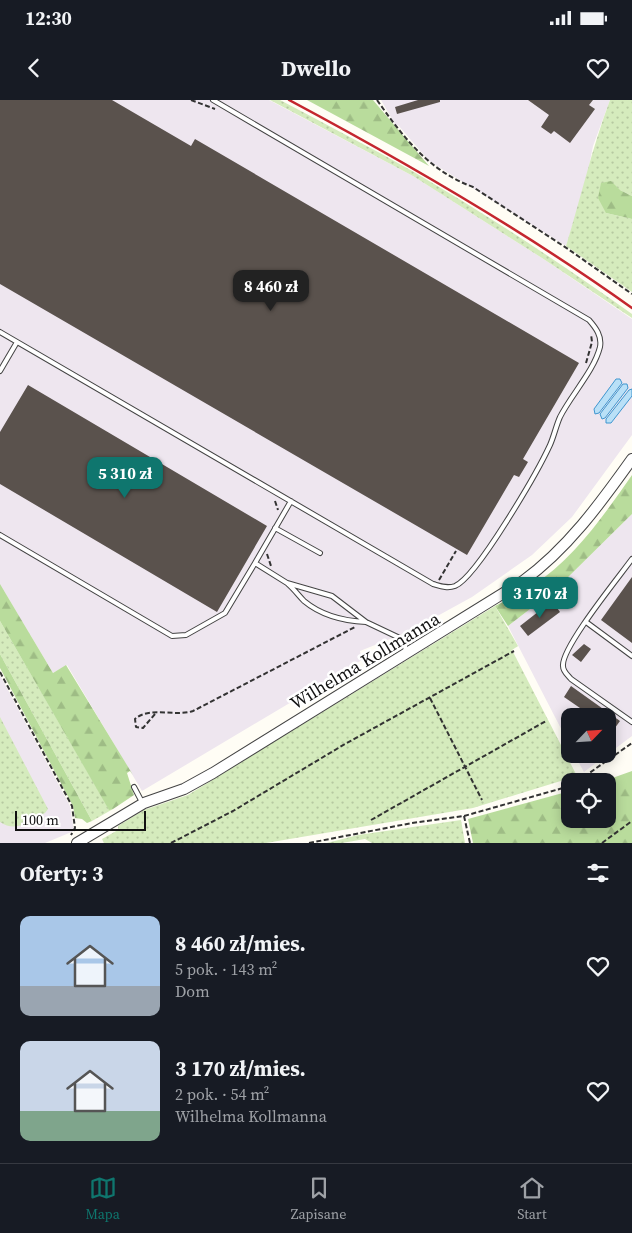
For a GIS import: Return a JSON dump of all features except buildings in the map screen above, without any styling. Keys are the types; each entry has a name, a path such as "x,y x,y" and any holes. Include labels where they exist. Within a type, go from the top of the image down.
{"street":[{"name":"Wilhelma Kollmanna","path":"74,841 100,829 142,804 191,785 497,598 541,567 590,516 632,459"}],"lane":[{"path":"0,332 433,584 446,588 456,586 464,580 491,547 536,471 550,445 560,417 596,357 600,337 596,327 589,320 213,100"},
{"path":"0,371 17,342"},
{"path":"0,535 172,636 177,637 186,635 225,613 291,501"},
{"path":"276,528 320,553"},
{"path":"632,559 586,622 565,655 562,666 564,672 632,722"},
{"path":"255,563 287,583 304,601 324,613 343,621 366,622"},
{"path":"287,583 332,596 366,622 404,640 406,654"},
{"path":"586,622 632,656"},
{"path":"134,787 142,804"}],"path":[{"path":"191,100 220,112"},
{"path":"377,100 388,119 425,160 455,180 472,187 568,249 632,294"},
{"path":"585,364 592,342 589,329"},
{"path":"268,551 269,562 274,571"},
{"path":"443,582 439,580 456,551"},
{"path":"155,714 144,728 136,726 135,719 138,716 155,714 182,714 193,711 366,622"},
{"path":"171,843 233,811 345,744 514,651"},
{"path":"0,672 72,806 75,828 71,835 74,841"},
{"path":"430,698 482,800"},
{"path":"370,820 546,721"},
{"path":"589,773 632,743"},
{"path":"309,843 394,826 464,816 561,789"},
{"path":"464,816 470,843"},
{"path":"602,843 632,821"}],"shaded area":[{"path":"0,100 269,100 413,176 542,258 632,319 632,435 572,517 532,555 472,597 410,631 360,651 362,660 142,791 67,665 53,673 4,591 0,592"},
{"path":"381,100 610,100 593,146 586,182 566,246 429,161 398,125 396,126"},
{"path":"632,514 632,736 616,748 616,708 561,708 561,729 508,626 556,589"},
{"path":"0,675 70,806 74,831 45,843 0,843"},
{"path":"579,763 596,763 584,772"}],"green space":[{"path":"270,100 280,100 414,172 497,223 579,277 632,314 632,318 413,176"},
{"path":"307,100 373,100 429,166"},
{"path":"610,100 632,100 632,196 620,190 606,213 632,219 632,292 566,246 592,154"},
{"path":"611,181 620,190 632,196 632,219 606,213 598,198 601,183"},
{"path":"632,475 632,514 556,589 508,626 495,606 532,586 575,550"},
{"path":"0,584 53,673 66,665 133,775 130,771 127,773 134,795 113,809 109,810 0,621"},
{"path":"495,606 518,646 512,650 561,745 561,763 570,763 575,773 561,773 561,781 473,808 266,843 104,843 102,839 118,830 118,826 144,810 188,795"},
{"path":"0,621 109,809 113,809 92,821 0,654"},
{"path":"0,654 92,821 87,823 82,819 75,818 73,806 0,668"},
{"path":"0,717 48,809 45,813 18,826 6,825 0,822"},
{"path":"632,771 632,843 473,843 468,819 561,793 561,828 616,828 616,777"},
{"path":"461,820 465,843 372,843 365,839 342,843 327,843 358,835"}],"water":[{"path":"616,379 620,379 622,383 599,413 595,414 594,409"},
{"path":"623,384 627,384 628,388 605,418 602,419 600,414"},
{"path":"632,389 632,396 611,423 606,423 606,419 629,390"}],"railway":[{"path":"289,100 464,198 549,251 632,308"}]}
